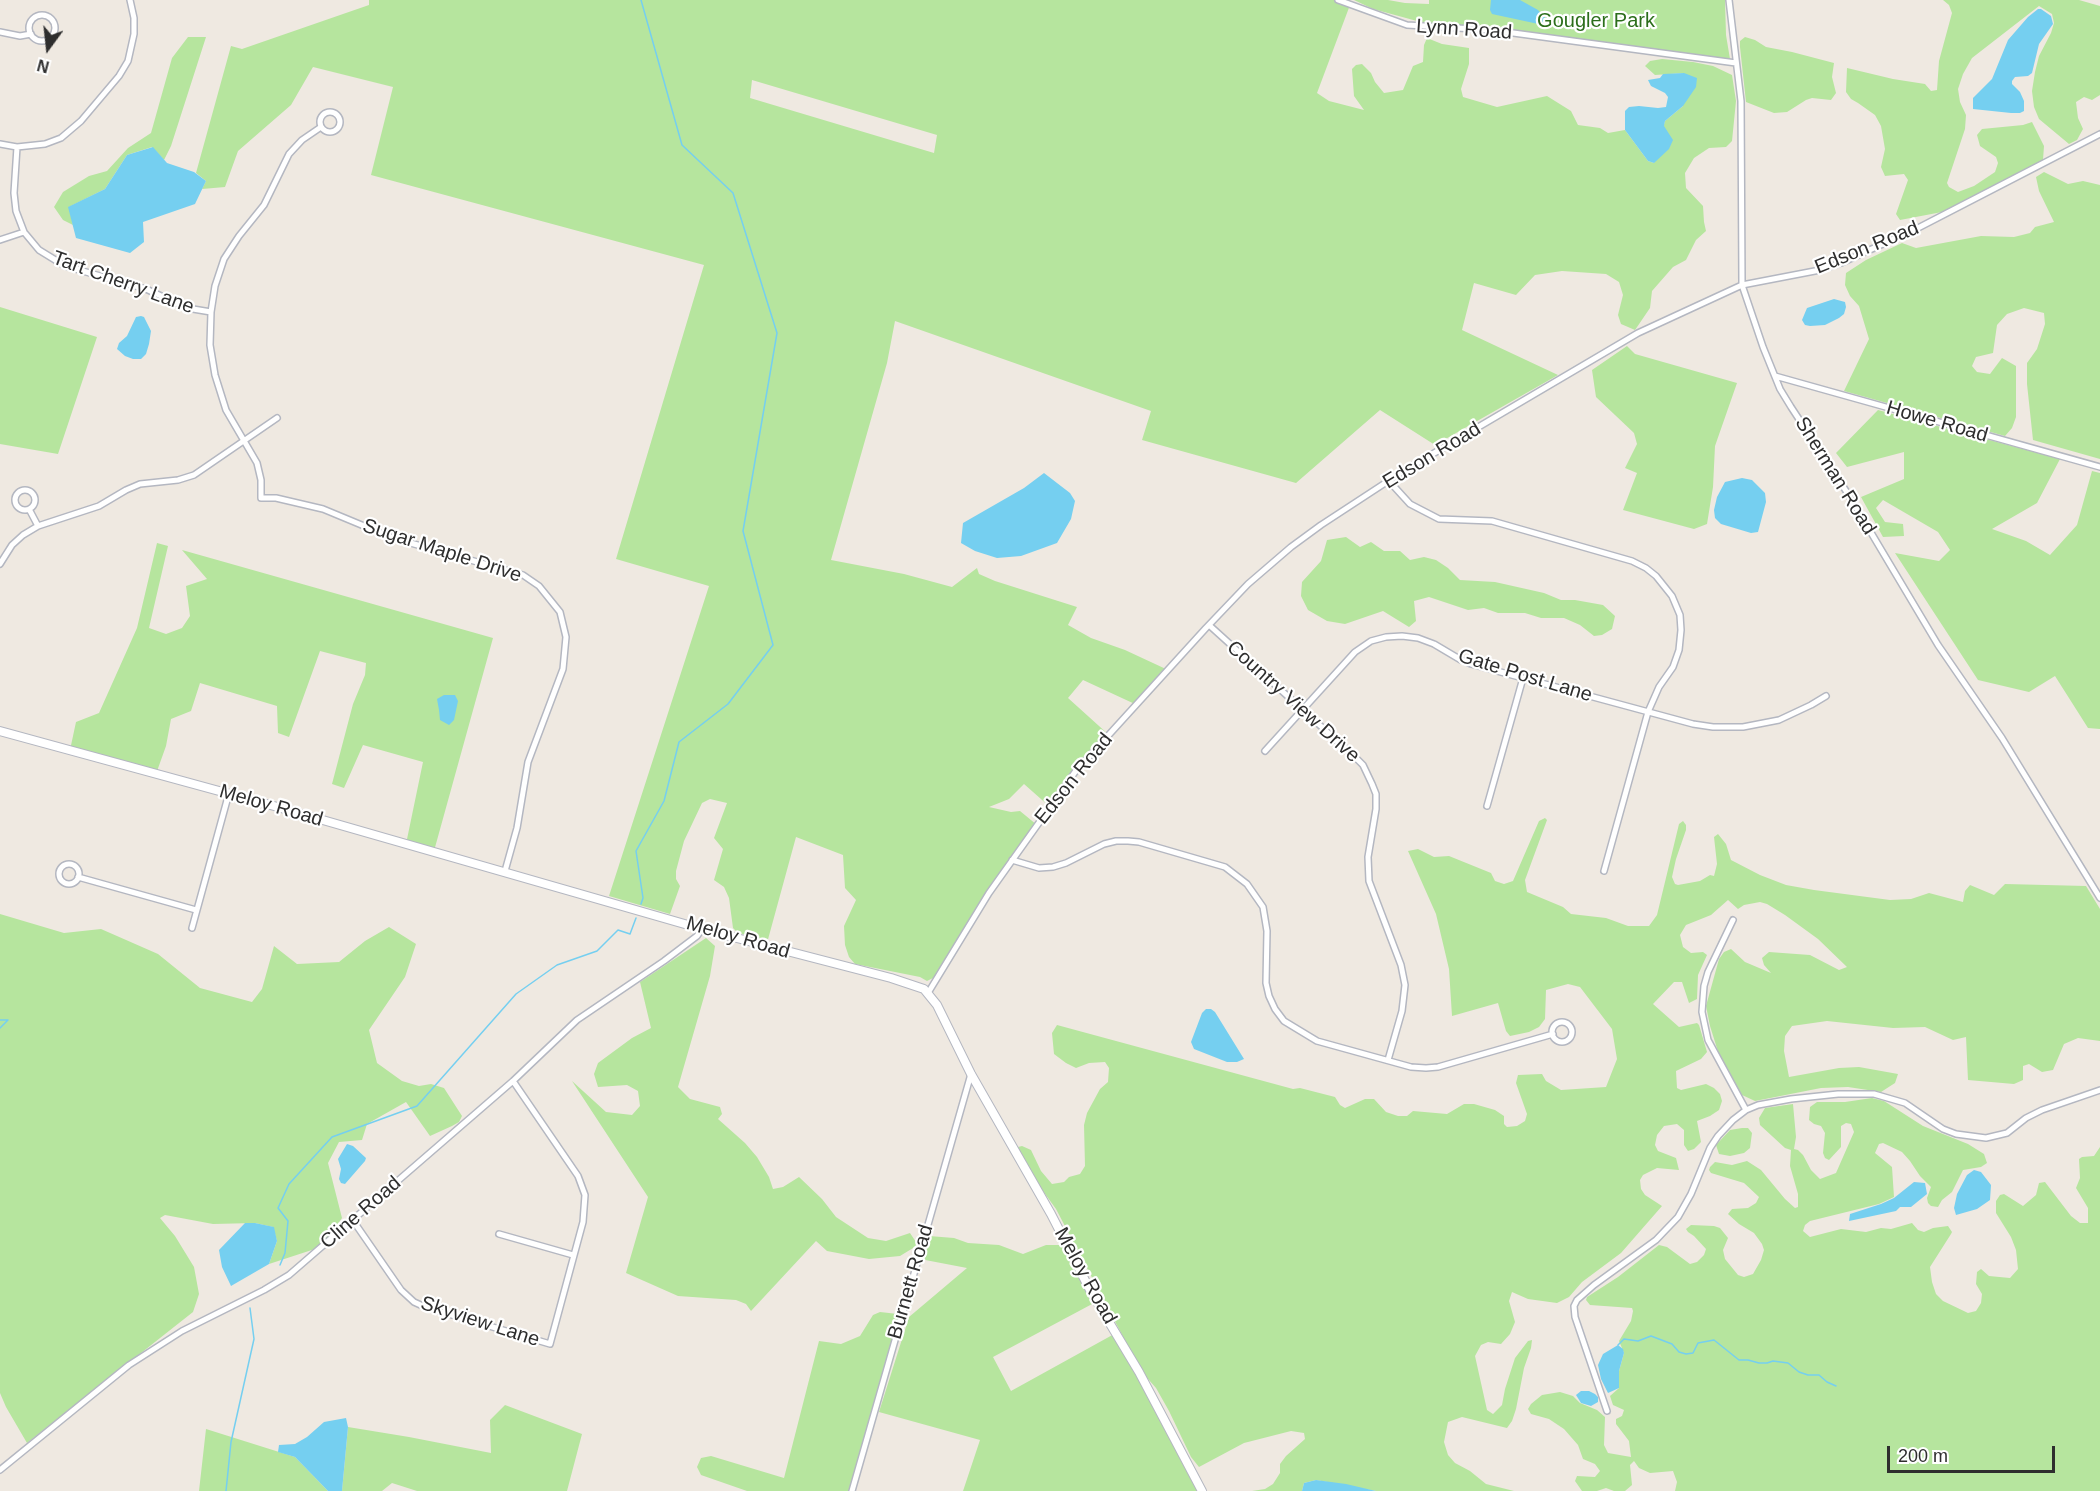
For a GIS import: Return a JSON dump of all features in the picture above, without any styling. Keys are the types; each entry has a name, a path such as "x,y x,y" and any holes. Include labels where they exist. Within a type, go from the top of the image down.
{"street":[{"path":"0,144 17,147 45,144 68,133 81,121 119,76 128,61 133,45 134,18 130,0"},
{"name":"Lynn Road","path":"1338,0 1407,25 1491,30 1736,63"},
{"name":"Sherman Road","path":"1729,0 1740,101 1742,285 1763,347 1791,407 1848,494 1938,645 2002,738 2100,898"},
{"path":"0,32 20,36 31,34 39,40 49,38 55,30 52,20 46,16 36,16 30,24 31,34"},
{"path":"244,441 229,417 218,387 211,356 210,312 218,276 229,251 264,205 289,154 302,140 321,127"},
{"name":"Edson Road","path":"928,993 974,917 1075,772 1248,584 1291,547 1389,481 1638,333 1742,285 1820,270 1841,263 1918,228 2100,134"},
{"name":"Tart Cherry Lane","path":"17,147 14,202 24,232 45,256 65,266 147,289 185,307 210,312"},
{"path":"0,240 24,232"},
{"name":"Howe Road","path":"1775,376 2100,467"},
{"path":"0,564 12,545 38,526 99,506 140,484 178,480 194,475 277,418"},
{"name":"Sugar Maple Drive","path":"244,441 258,467 261,498 276,498 323,509 393,538 511,571 532,580 554,602 563,620 566,655 563,669 528,762 517,828 505,871"},
{"path":"1389,481 1410,504 1439,519 1492,521 1632,561 1656,576 1677,605 1680,615 1681,640 1676,660 1654,696 1648,712 1604,871"},
{"path":"29,509 38,526"},
{"name":"Country View Drive","path":"1209,625 1363,765 1376,794 1376,809 1368,857 1369,881 1401,966 1405,985 1402,1011 1388,1060"},
{"name":"Gate Post Lane","path":"1265,751 1355,652 1371,642 1386,637 1402,636 1418,639 1434,644 1461,660 1694,724 1730,728 1779,720 1826,696"},
{"path":"1487,806 1524,678"},
{"name":"Meloy Road","path":"0,731 505,871 702,929 891,978 915,985 928,993 938,1005 971,1074 1051,1214 1091,1292 1139,1372 1202,1491"},
{"path":"192,928 229,794"},
{"path":"1012,860 1039,868 1053,867 1104,844 1128,841 1225,867 1247,884 1263,907 1267,932 1266,983 1269,996 1284,1021 1317,1041 1411,1067 1438,1067 1553,1034"},
{"path":"78,877 196,910"},
{"path":"1733,920 1708,972 1704,986 1702,1012 1709,1042 1746,1110"},
{"name":"Cline Road","path":"0,1470 129,1365 182,1331 285,1278 513,1081 577,1020 664,961 697,936 702,929"},
{"name":"Burnett Road","path":"852,1491 971,1074"},
{"path":"499,1234 573,1255 585,1210 582,1182 513,1081"},
{"path":"1607,1411 1575,1317 1574,1306 1577,1300 1594,1285 1656,1240 1678,1217 1691,1194 1710,1148 1718,1136 1746,1110 1758,1105 1791,1099 1838,1094 1874,1094 1905,1103 1943,1130 1986,1138 2007,1133 2026,1118 2042,1110 2100,1090"},
{"name":"Skyview Lane","path":"352,1220 409,1299 419,1305 546,1344 551,1341 573,1255"}],"green space":[{"path":"369,0 1338,0 1350,5 1317,93 1329,101 1364,110 1354,96 1352,69 1362,64 1384,93 1403,90 1413,66 1423,62 1424,45 1427,38 1442,44 1469,48 1469,64 1461,89 1463,97 1497,107 1547,96 1571,111 1578,125 1600,128 1608,133 1625,130 1648,161 1654,163 1665,121 1683,106 1684,73 1655,75 1645,66 1650,61 1662,59 1713,66 1732,75 1736,101 1732,141 1726,147 1709,148 1694,158 1685,173 1686,188 1703,206 1706,231 1696,240 1686,260 1673,267 1652,291 1650,308 1635,330 1621,324 1618,315 1623,295 1619,282 1606,274 1562,271 1535,275 1516,295 1474,283 1462,330 1558,375 1435,445 1380,410 1296,483 1142,440 1151,411 895,321 887,363 831,560 904,574 952,587 977,568 979,574 995,581 1077,607 1068,625 1091,638 1125,650 1168,670 1137,705 1083,680 1068,698 1109,735 1075,772 1050,807 1024,784 1009,799 989,807 1011,812 1020,811 1037,825 967,925 935,977 927,981 920,977 855,964 849,957 845,945 844,926 856,900 845,888 843,855 796,837 767,943 737,932 733,928 729,898 724,887 714,880 723,849 714,838 727,803 710,799 702,803 684,841 676,871 676,879 680,886 670,914 609,896 709,586 616,559 704,265 371,175 393,87 313,67 291,105 238,151 225,187 202,189 206,181 196,173 231,46 242,49 369,5","holes":["752,80 937,135 934,153 750,98"]},
{"name":"Gougler Park","path":"1354,0 1388,0 1429,4 1429,0 1725,0 1726,35 1730,59 1428,24 1373,9"},
{"path":"1943,0 2079,0 2100,6 2100,95 2092,100 2084,97 2076,102 2078,118 2083,129 2077,140 2069,144 2039,119 2034,107 2032,91 2039,56 2054,23 2052,14 2039,6 1972,58 1963,74 1958,89 1960,102 1966,115 1965,129 1947,183 1949,187 1958,192 1974,186 1995,172 1998,163 1996,157 1980,146 1977,135 1982,129 2032,122 2044,146 2043,160 1942,212 1900,220 1896,214 1908,180 1904,174 1885,176 1881,167 1885,149 1881,126 1875,115 1851,99 1846,92 1847,68 1925,84 1931,91 1937,90 1939,61 1952,13 1949,5"},
{"path":"188,37 206,37 171,146 164,160 152,147 127,155 105,189 69,207 73,225 63,220 54,207 63,192 89,176 107,171 128,148 151,133 172,58"},
{"path":"1745,37 1766,47 1834,63 1832,77 1836,93 1831,100 1812,98 1787,112 1774,113 1746,102 1740,47 1740,41"},
{"path":"2044,172 2068,184 2083,181 2100,185 2100,459 2033,440 2027,363 2037,349 2045,324 2044,313 2024,308 2007,314 1997,325 1993,353 1976,357 1972,366 1977,372 1990,374 2002,358 2016,366 2016,417 2012,428 2005,436 1844,391 1869,339 1859,306 1850,296 1845,285 1846,273 1866,260 1902,243 1916,248 1981,236 2014,237 2030,233 2035,227 2054,222 2039,191 2036,177"},
{"path":"0,307 97,337 58,454 0,444"},
{"path":"1627,346 1635,354 1737,383 1715,446 1713,487 1707,524 1694,529 1623,510 1637,473 1625,468 1637,444 1634,433 1596,397 1592,370"},
{"path":"1878,410 2060,459 2037,503 1992,529 2026,541 2050,555 2077,525 2092,471 2100,473 2100,729 2088,728 2055,676 2029,692 1978,680 1895,553 1939,561 1950,550 1938,532 1883,500 1876,508 1885,522 1903,524 1904,536 1883,537 1861,497 1904,479 1904,452 1847,467 1836,453"},
{"path":"1346,537 1360,547 1371,542 1384,551 1400,551 1410,560 1424,557 1436,560 1460,580 1495,582 1544,593 1561,600 1603,605 1615,616 1612,629 1602,635 1594,636 1580,625 1564,618 1541,618 1525,613 1498,613 1484,608 1468,610 1429,597 1414,601 1416,621 1409,627 1383,611 1345,624 1327,621 1308,610 1301,596 1302,582 1321,561 1327,540"},
{"path":"157,543 168,546 149,628 166,634 182,628 190,616 186,586 207,579 182,550 493,638 434,851 406,844 423,762 363,745 344,788 332,784 353,704 365,675 366,663 320,651 289,737 278,733 277,706 200,683 191,711 171,719 166,746 156,774 70,750 76,722 99,713 137,628"},
{"path":"1545,818 1547,820 1525,880 1527,892 1563,907 1571,914 1606,918 1628,926 1649,926 1657,915 1679,824 1683,821 1686,830 1672,877 1678,885 1700,881 1710,875 1714,876 1717,864 1714,837 1718,834 1726,844 1731,860 1786,885 1814,890 1890,900 1911,899 1929,893 1963,902 1965,891 1970,885 1994,895 2005,884 2086,886 2100,909 2100,1041 2078,1038 2064,1044 2053,1070 2042,1072 2029,1064 2023,1066 2023,1080 2014,1084 1968,1080 1966,1037 1953,1040 1925,1027 1893,1028 1827,1021 1792,1026 1785,1036 1784,1051 1789,1077 1839,1068 1859,1067 1898,1074 1895,1083 1881,1092 1848,1087 1821,1088 1755,1101 1742,1095 1720,1058 1710,1026 1706,1006 1719,959 1724,952 1731,949 1745,962 1771,973 1764,965 1762,958 1769,952 1810,955 1839,970 1847,967 1818,939 1767,904 1760,902 1744,905 1738,909 1728,900 1711,915 1686,925 1680,935 1683,947 1691,953 1703,952 1707,955 1698,975 1697,999 1689,1003 1682,982 1674,982 1653,1004 1679,1027 1697,1023 1699,1025 1707,1052 1701,1059 1676,1071 1677,1088 1681,1090 1706,1084 1714,1088 1720,1094 1722,1101 1719,1110 1697,1121 1701,1142 1694,1149 1688,1151 1684,1145 1684,1130 1677,1124 1664,1126 1657,1135 1655,1145 1658,1151 1676,1158 1679,1170 1657,1168 1643,1175 1640,1180 1641,1189 1645,1195 1662,1206 1621,1253 1582,1282 1569,1297 1557,1303 1528,1299 1512,1292 1509,1301 1515,1322 1510,1334 1501,1344 1488,1342 1481,1345 1475,1356 1487,1410 1493,1414 1502,1405 1515,1358 1528,1341 1532,1340 1516,1409 1507,1428 1462,1417 1448,1422 1444,1442 1448,1455 1455,1463 1486,1484 1514,1491 1376,1491 1316,1480 1304,1483 1302,1491 1252,1491 1265,1489 1273,1484 1280,1473 1280,1464 1305,1439 1304,1433 1291,1431 1244,1443 1199,1467 1191,1457 1156,1388 1141,1371 1056,1209 1035,1180 1018,1147 1022,1146 1031,1150 1041,1171 1052,1184 1064,1182 1069,1177 1080,1174 1085,1166 1084,1125 1087,1113 1100,1089 1108,1082 1109,1068 1105,1062 1089,1063 1076,1068 1066,1063 1054,1054 1052,1033 1057,1025 1293,1089 1300,1088 1335,1097 1345,1108 1365,1099 1374,1099 1386,1112 1407,1116 1413,1111 1447,1114 1464,1104 1474,1104 1495,1110 1504,1116 1504,1124 1507,1127 1517,1126 1525,1121 1527,1114 1516,1083 1518,1075 1542,1074 1546,1081 1561,1090 1606,1087 1617,1059 1612,1029 1580,987 1568,984 1546,990 1545,1019 1539,1027 1529,1032 1510,1036 1506,1031 1498,1003 1452,1016 1449,969 1436,914 1408,851 1418,849 1434,857 1449,856 1491,873 1495,881 1504,884 1513,881 1539,821"},
{"path":"0,914 64,933 101,929 158,954 200,988 252,1002 262,989 274,946 297,964 339,962 365,941 389,927 416,944 405,977 369,1030 377,1063 402,1081 419,1086 431,1084 444,1088 462,1116 459,1122 430,1136 406,1102 367,1124 362,1140 339,1142 328,1163 342,1218 321,1247 269,1264 277,1241 273,1227 255,1223 213,1224 165,1215 160,1218 175,1236 194,1267 199,1294 193,1312 27,1443 0,1393"},
{"path":"706,938 715,946 710,976 678,1087 690,1099 720,1107 722,1114 718,1119 757,1157 773,1189 783,1187 799,1177 822,1199 836,1217 868,1238 886,1241 910,1233 918,1245 900,1256 869,1259 827,1251 816,1241 751,1311 746,1304 736,1300 678,1296 626,1273 648,1197 572,1081 606,1112 632,1115 640,1106 638,1091 627,1085 598,1087 594,1074 598,1063 632,1038 651,1028 640,982"},
{"path":"1872,1098 1884,1101 1923,1126 1968,1144 1984,1154 1987,1163 1981,1167 1963,1170 1952,1192 1942,1200 1938,1207 1931,1206 1927,1198 1931,1187 1910,1161 1902,1152 1883,1143 1879,1144 1875,1153 1892,1167 1894,1197 1879,1204 1810,1221 1805,1225 1803,1231 1810,1237 1841,1229 1866,1232 1881,1228 1891,1229 1912,1223 1918,1230 1924,1232 1948,1226 1952,1232 1930,1267 1932,1282 1936,1294 1943,1301 1968,1313 1976,1311 1981,1303 1982,1294 1976,1284 1977,1272 1981,1269 1989,1276 2010,1278 2018,1269 2016,1250 2011,1237 1996,1213 1996,1201 2000,1195 2004,1194 2023,1206 2036,1195 2039,1183 2045,1182 2071,1216 2080,1223 2088,1223 2088,1208 2076,1188 2080,1178 2079,1159 2094,1156 2100,1147 2100,1491 1675,1491 1677,1482 1673,1471 1650,1473 1639,1468 1634,1461 1630,1465 1632,1485 1625,1491 1606,1488 1597,1491 1582,1491 1575,1481 1577,1476 1595,1477 1600,1471 1595,1464 1583,1459 1578,1445 1564,1429 1549,1419 1531,1414 1528,1409 1542,1395 1560,1392 1573,1396 1580,1403 1597,1410 1605,1417 1604,1445 1608,1453 1631,1457 1629,1441 1616,1424 1616,1419 1622,1416 1624,1410 1613,1405 1610,1396 1619,1388 1619,1371 1624,1353 1619,1341 1631,1321 1633,1311 1632,1308 1590,1305 1586,1300 1587,1297 1618,1277 1659,1245 1667,1247 1690,1264 1697,1262 1706,1249 1686,1229 1691,1225 1720,1228 1728,1238 1723,1250 1725,1259 1738,1275 1744,1277 1753,1274 1764,1250 1762,1244 1754,1233 1728,1214 1732,1209 1748,1208 1756,1203 1759,1197 1744,1183 1711,1173 1710,1167 1715,1162 1732,1165 1747,1161 1761,1170 1785,1199 1795,1208 1798,1207 1798,1194 1790,1166 1791,1150 1785,1148 1760,1125 1759,1118 1765,1108 1793,1104 1796,1137 1794,1149 1803,1155 1811,1170 1820,1179 1836,1173 1854,1132 1851,1124 1846,1123 1841,1126 1841,1147 1829,1160 1825,1158 1823,1153 1825,1133 1821,1126 1809,1120 1810,1107 1817,1102 1845,1102"},
{"path":"1748,1128 1752,1133 1750,1148 1744,1153 1730,1156 1719,1154 1716,1145 1730,1130"},
{"path":"929,1236 954,1238 968,1243 999,1245 1023,1254 1046,1245 1067,1245 1094,1303 993,1357 1011,1391 1116,1333 1203,1491 963,1491 980,1440 879,1412 909,1317 967,1268 920,1259"},
{"path":"880,1312 898,1314 901,1318 852,1491 747,1491 701,1475 697,1467 701,1458 711,1456 784,1478 819,1341 841,1344 860,1336 873,1315"},
{"path":"505,1405 582,1434 567,1491 417,1491 392,1483 382,1491 342,1491 348,1427 491,1453 490,1420"},
{"path":"206,1429 295,1457 328,1491 199,1491"}],"water":[{"path":"1491,0 1520,0 1538,10 1547,20 1543,25 1492,14"},
{"path":"2038,9 2051,16 2053,24 2039,44 2032,73 2028,76 2015,77 2012,81 2024,101 2024,111 2011,113 1973,109 1973,98 1992,79 2008,40"},
{"path":"1684,73 1697,78 1696,87 1683,106 1665,121 1664,126 1673,140 1669,149 1654,163 1648,161 1625,130 1625,111 1629,107 1639,106 1666,107 1668,97 1651,86 1648,80 1660,78 1663,74"},
{"path":"153,147 167,163 194,172 206,181 195,204 143,222 144,242 130,253 76,238 68,207 105,189 127,155"},
{"path":"1834,299 1845,302 1844,314 1825,325 1805,325 1802,320 1807,308"},
{"path":"136,317 144,317 151,331 149,344 146,354 141,359 133,359 117,349 119,343 127,336"},
{"path":"1044,473 1070,493 1075,501 1071,519 1057,543 1021,556 997,558 975,551 961,543 963,523 1024,488"},
{"path":"1742,478 1752,480 1765,493 1766,502 1758,532 1751,533 1721,524 1715,518 1717,497 1725,482"},
{"path":"444,695 455,695 458,701 454,720 449,725 440,720 437,699"},
{"path":"1206,1009 1215,1012 1244,1059 1227,1062 1194,1049 1191,1042 1202,1013"},
{"path":"347,1144 353,1146 366,1158 345,1184 339,1179 341,1169 338,1159"},
{"path":"1974,1170 1981,1172 1991,1185 1990,1200 1977,1209 1956,1215 1954,1208 1957,1194 1967,1175"},
{"path":"1914,1182 1925,1183 1927,1194 1911,1207 1900,1207 1896,1211 1849,1221 1850,1214 1894,1198"},
{"path":"245,1223 274,1227 277,1241 269,1264 231,1286 222,1267 219,1250"},
{"path":"1618,1345 1624,1353 1619,1371 1619,1388 1608,1393 1601,1379 1598,1365 1603,1354"},
{"path":"1581,1391 1595,1394 1598,1402 1591,1406 1581,1403 1576,1395"},
{"path":"346,1418 348,1427 342,1491 328,1491 295,1457 278,1452 279,1445 295,1444 324,1422"},
{"path":"1316,1480 1376,1491 1302,1491 1304,1483"}],"waterway":[{"path":"641,0 682,145 733,193 777,333 743,531 773,645 728,704 679,742 664,801 636,851 643,898 641,904"},
{"path":"280,1265 285,1253 288,1221 278,1208 289,1184 332,1137 417,1106 516,994 557,965 597,951 618,930 630,934 636,918"},
{"path":"0,1020 8,1020 0,1028"},
{"path":"226,1491 231,1442 254,1339 250,1308"},
{"path":"1618,1345 1624,1339 1638,1341 1651,1336 1672,1344 1679,1352 1686,1354 1693,1353 1698,1343 1714,1340 1739,1360 1788,1363 1799,1372 1819,1375 1836,1386"}]}
